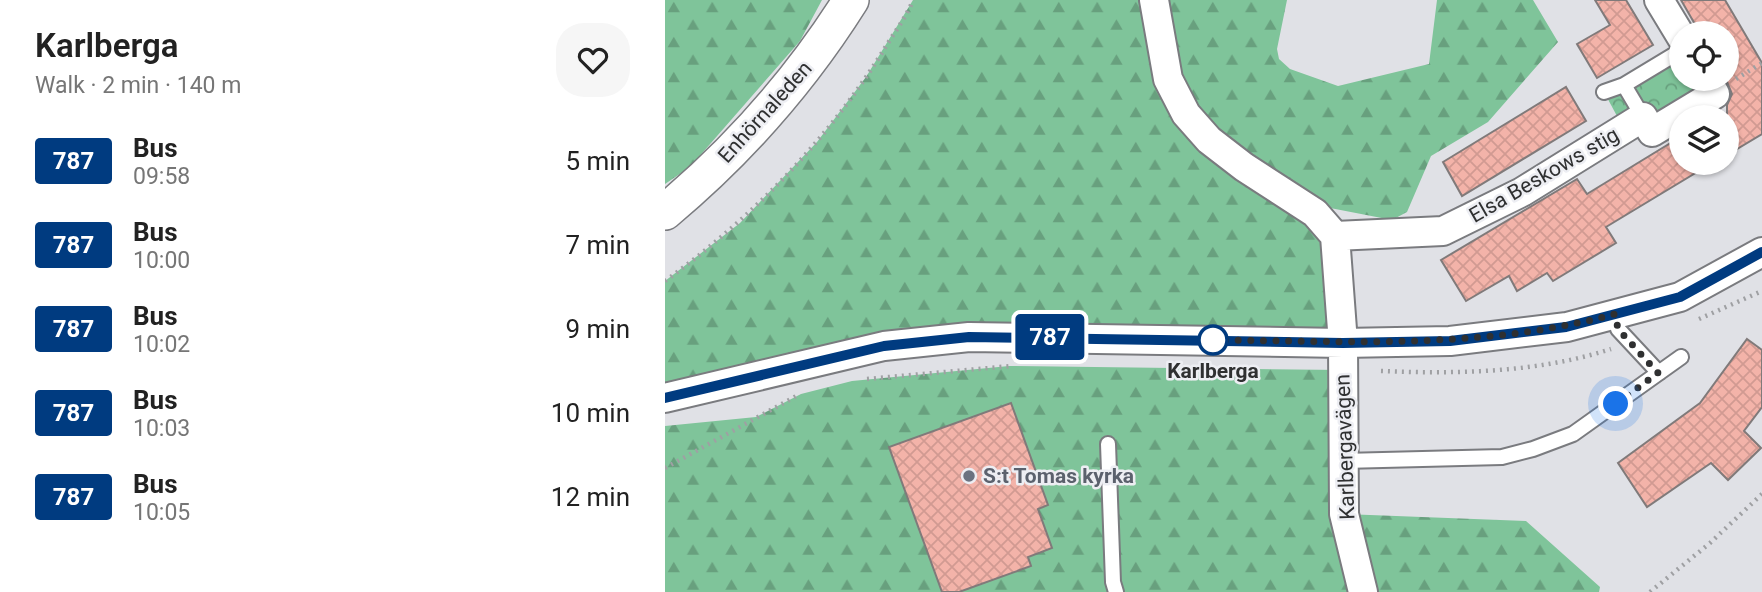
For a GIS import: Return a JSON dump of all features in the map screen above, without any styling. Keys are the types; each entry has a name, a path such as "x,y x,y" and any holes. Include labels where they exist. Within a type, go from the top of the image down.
{"street":[{"name":"Enhörnaleden","path":"665,212 701,182 776,106 823,45 851,0"},
{"path":"1154,0 1168,79 1186,114 1209,140 1244,167 1315,213 1335,236"},
{"path":"1659,0 1672,21"},
{"name":"Elsa Beskows stig","path":"1335,236 1443,230 1522,192 1643,117 1652,132 1715,94 1713,91"},
{"name":"Karlbergavägen","path":"1335,236 1343,343 1344,514 1363,592"},
{"path":"665,398 884,346 969,337 1343,343 1450,341 1566,327 1680,297 1762,252"}],"lane":[{"path":"1604,92 1624,85 1669,58"},
{"path":"1624,85 1643,117"},
{"path":"1615,314 1618,329 1658,373"},
{"path":"1343,461 1502,457 1533,449 1573,434 1681,357"},
{"path":"1108,444 1113,583 1116,592"}],"path":[{"path":"665,281 740,223 817,142 866,77 913,0"},
{"path":"865,380 1022,366"},
{"path":"665,468 778,406 814,391"},
{"path":"1650,592 1710,543 1762,494"}],"green space":[{"path":"665,0 822,0 800,41 690,167 665,184"},
{"path":"913,0 1287,0 1277,49 1279,59 1290,69 1338,86 1429,64 1437,0 1533,0 1558,42 1488,122 1431,156 1407,212 1392,220 1325,207 1335,236 1343,343 969,337 665,398 665,281 740,223 817,142 866,77"},
{"path":"1669,63 1669,91 1704,91 1680,105 1669,105 1669,112 1653,121 1631,85"},
{"path":"1624,85 1643,117 1624,129 1604,92"},
{"path":"1009,366 1342,370 1344,514 1526,521 1600,587 1599,592 665,592 665,426 756,417 801,394 852,381"}],"building":[{"path":"1595,0 1626,0 1653,45 1597,78 1577,44 1610,25"},
{"path":"1681,0 1725,0 1737,21 1693,21"},
{"path":"1739,24 1762,63 1762,134 1739,148 1739,105 1727,105 1731,91 1739,91"},
{"path":"1566,87 1586,121 1462,196 1443,162"},
{"path":"1669,144 1669,175 1692,175 1606,227 1616,243 1553,281 1547,273 1517,291 1509,276 1466,301 1441,260 1577,179 1587,194"},
{"path":"1747,339 1762,350 1762,407 1744,431 1761,448 1728,480 1711,463 1647,507 1618,463 1700,403"},
{"name":"S:t Tomas kyrka","path":"1011,403 1048,505 1038,509 1052,548 1028,557 1031,566 959,592 942,592 889,447"}],"bus line":[{"name":"787","path":"665,398 884,346 969,337 1343,343 1450,341 1566,327 1680,297 1762,252"}],"place":[{"name":"Karlberga","path":"1213,340"},
{"name":"S:t Tomas kyrka","path":"969,476"}],"route":[{"path":"1213,340 1343,343 1450,341 1566,327 1615,314 1618,329 1658,373 1616,404"}]}
